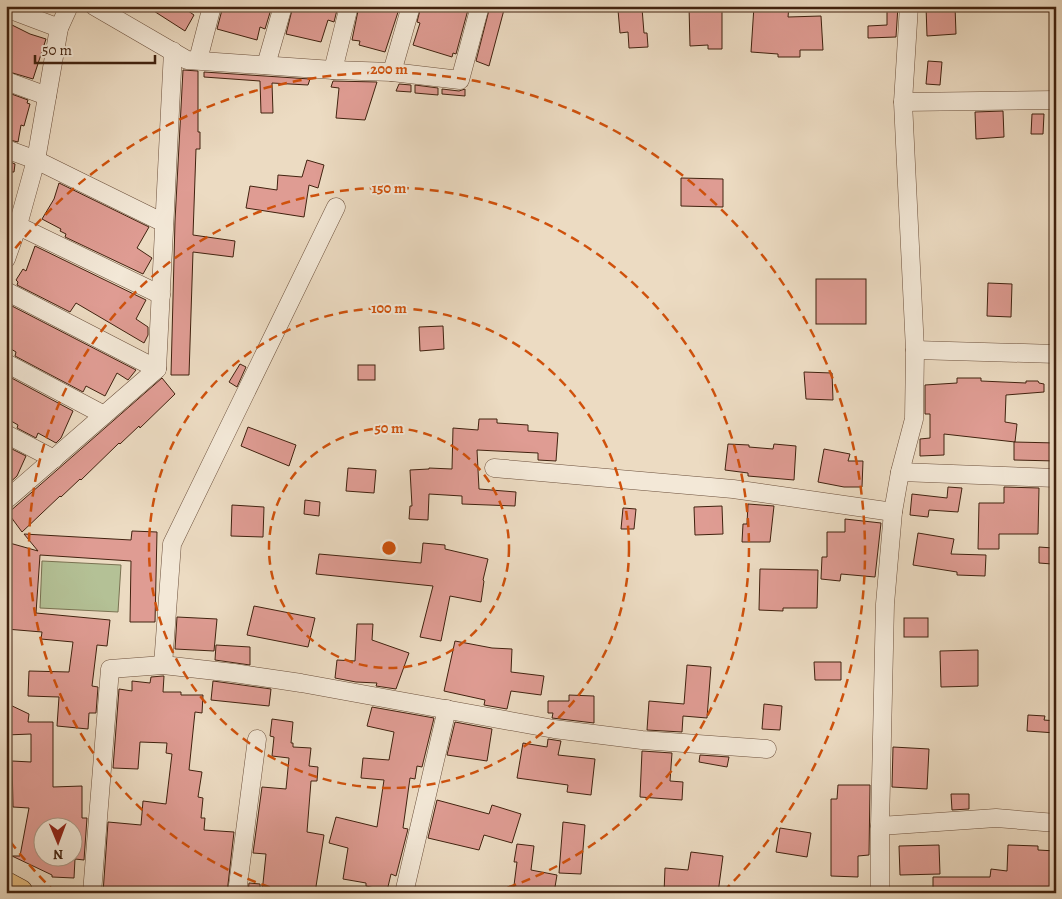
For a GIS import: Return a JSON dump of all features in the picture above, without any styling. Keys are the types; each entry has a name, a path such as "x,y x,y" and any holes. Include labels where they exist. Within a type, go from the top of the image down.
{"street":[{"path":"6,259 12,223 36,160 59,28 69,6"},
{"path":"94,6 187,60 392,72 460,80 480,6"},
{"path":"198,60 212,6"},
{"path":"266,65 283,6"},
{"path":"333,70 349,6"},
{"path":"392,72 411,6"},
{"path":"880,893 885,604 893,512 900,472 914,419 914,350 903,102 909,6"},
{"path":"6,8 59,28"},
{"path":"6,500 157,369 173,51"},
{"path":"6,81 47,96"},
{"path":"903,102 1056,100"},
{"path":"6,149 36,160 164,223"},
{"path":"163,666 172,544 336,207"},
{"path":"12,223 160,295"},
{"path":"6,291 157,369"},
{"path":"914,350 1056,354"},
{"path":"6,363 104,415"},
{"path":"6,434 54,458"},
{"path":"494,468 733,489 893,512"},
{"path":"900,472 1056,478"},
{"path":"92,893 110,668 163,666 234,673 302,683 554,730 642,740 767,749"},
{"path":"404,893 447,709"},
{"path":"237,893 257,739"},
{"path":"880,826 996,818 1056,823"}],"green space":[{"path":"42,561 121,565 118,612 40,608"}],"building":[{"path":"146,6 181,6 194,15 185,31"},
{"path":"223,6 272,6 265,29 260,27 257,40 217,29"},
{"path":"293,6 338,6 334,22 328,20 321,42 286,34"},
{"path":"359,6 400,6 385,52 359,45 360,41 352,40"},
{"path":"421,6 469,6 456,54 453,53 452,57 413,45 420,23 417,22"},
{"path":"490,6 505,6 489,66 476,61"},
{"path":"689,6 722,6 722,49 708,49 708,45 690,46"},
{"path":"754,6 789,6 788,17 821,16 823,50 800,50 800,57 778,57 778,54 751,52"},
{"path":"887,6 898,6 896,37 868,38 868,26 887,25"},
{"path":"926,6 955,6 956,34 927,36"},
{"path":"642,8 644,33 647,33 648,47 629,48 628,32 620,33 618,10"},
{"path":"6,22 30,34 46,39 33,79 6,71"},
{"path":"928,61 942,62 940,85 926,84"},
{"path":"183,70 198,71 198,132 200,132 200,149 196,149 193,235 235,241 233,257 193,252 189,375 171,375 175,221"},
{"path":"204,72 310,79 308,85 272,83 273,113 261,113 260,81 204,77"},
{"path":"333,81 377,82 365,120 336,118 339,88 331,87"},
{"path":"399,84 411,85 411,92 396,91"},
{"path":"415,85 438,88 438,95 415,93"},
{"path":"442,89 459,91 465,89 465,96 442,94"},
{"path":"6,92 28,100 27,103 30,104 24,126 21,125 18,142 6,139"},
{"path":"1003,111 1004,137 976,139 975,112"},
{"path":"1032,114 1044,114 1043,134 1031,134"},
{"path":"6,160 15,164 14,172 6,172"},
{"path":"307,160 324,165 318,188 309,185 304,217 246,208 250,186 277,190 278,175 302,177"},
{"path":"681,178 723,179 723,207 681,206"},
{"path":"59,183 149,227 137,248 152,258 143,274 65,237 66,234 60,231 61,229 42,219 54,199"},
{"path":"35,246 146,300 136,319 148,327 148,335 144,343 76,303 70,312 17,285 18,282 16,280 23,269 26,271"},
{"path":"816,279 866,279 866,324 816,324"},
{"path":"988,283 1012,284 1011,317 987,316"},
{"path":"10,305 136,370 128,380 117,373 105,396 86,386 83,392 15,356 16,352 6,346 6,317"},
{"path":"443,326 444,349 420,351 419,327"},
{"path":"240,364 246,367 237,387 229,382"},
{"path":"358,365 375,365 375,380 358,380"},
{"path":"804,372 832,373 833,400 806,399"},
{"path":"6,375 73,411 61,438 56,443 38,433 36,438 17,428 18,425 6,418"},
{"path":"162,378 175,394 140,428 139,426 119,443 81,480 60,496 22,532 8,513"},
{"path":"957,378 981,378 981,381 1026,383 1026,381 1038,381 1044,384 1044,392 1006,395 1005,422 1017,424 1015,442 944,434 944,455 920,456 920,439 930,438 930,414 925,414 925,385 957,383"},
{"path":"479,419 497,419 497,423 528,425 528,431 558,433 556,461 538,460 538,453 477,450 479,489 516,492 515,506 462,504 462,496 429,494 428,520 409,519 410,506 412,506 410,470 429,468 452,469 453,428 478,430"},
{"path":"248,427 296,445 289,466 241,446"},
{"path":"1014,442 1056,443 1056,461 1014,460"},
{"path":"728,444 773,449 774,444 796,446 794,480 748,476 748,473 725,470"},
{"path":"6,446 26,456 17,476 6,486"},
{"path":"824,449 850,454 848,461 863,461 862,487 844,487 818,482"},
{"path":"348,468 376,470 374,493 346,491"},
{"path":"948,487 962,488 958,512 929,510 928,517 910,515 912,494 947,498"},
{"path":"1004,487 1039,488 1038,534 999,534 999,549 978,549 979,503 1004,503"},
{"path":"305,500 320,502 319,516 304,514"},
{"path":"748,504 774,506 770,542 742,542 743,524 747,524"},
{"path":"232,505 264,507 263,537 231,536"},
{"path":"722,506 723,534 695,535 694,507"},
{"path":"623,508 636,509 634,529 621,529"},
{"path":"845,519 881,523 875,577 841,574 840,581 821,579 822,557 827,557 827,532 845,532"},
{"path":"132,531 157,532 155,622 130,622 131,561 40,555 36,613 110,620 107,646 97,645 92,686 98,687 96,713 89,713 88,729 57,726 59,697 28,696 29,671 69,672 73,642 41,639 42,632 6,629 6,542 38,551 24,534 131,540"},
{"path":"918,533 954,539 951,554 986,555 985,576 957,575 957,572 913,565"},
{"path":"423,543 445,545 445,549 488,559 483,580 481,602 450,596 441,641 420,637 433,586 316,574 319,554 421,563"},
{"path":"1039,547 1053,548 1052,564 1039,563"},
{"path":"760,569 818,570 817,608 783,608 783,611 759,610"},
{"path":"254,606 315,618 308,647 247,635"},
{"path":"177,617 217,619 214,651 175,649"},
{"path":"904,618 928,618 928,637 904,637"},
{"path":"357,624 373,624 372,640 409,653 396,689 376,686 377,683 335,678 337,660 355,661"},
{"path":"455,641 492,648 512,649 511,672 544,676 541,695 511,691 507,709 484,705 485,700 444,691"},
{"path":"216,645 250,647 250,665 215,660"},
{"path":"978,650 978,686 941,687 940,651"},
{"path":"814,662 841,662 841,680 815,680"},
{"path":"687,665 711,667 707,718 683,716 682,732 647,730 649,701 684,704"},
{"path":"164,676 163,692 181,692 181,695 203,695 202,713 195,712 189,770 202,772 198,797 203,798 201,818 205,818 204,830 234,832 227,893 103,893 108,822 141,825 143,801 166,804 172,754 166,753 167,743 140,742 138,769 113,768 119,689 132,691 132,681 150,683 151,677"},
{"path":"213,681 271,689 269,706 211,700"},
{"path":"569,695 594,696 594,723 552,718 553,713 548,713 548,701 569,701"},
{"path":"6,703 29,714 28,722 53,722 53,787 82,786 82,816 32,816 32,866 12,856 20,856 29,808 13,807 12,761 31,762 31,734 6,735"},
{"path":"764,704 782,706 780,730 762,729"},
{"path":"372,707 434,718 422,767 417,766 415,779 410,778 403,828 408,829 396,876 391,874 387,891 366,886 366,883 343,879 348,848 329,843 336,817 377,827 384,780 361,778 363,758 389,760 394,732 367,726"},
{"path":"1028,715 1045,716 1044,720 1056,721 1056,733 1027,731"},
{"path":"272,719 293,722 291,743 293,743 293,747 311,748 309,766 318,767 317,781 311,781 307,832 324,835 315,893 262,893 266,854 253,853 262,787 286,789 289,758 272,756 274,737 270,736"},
{"path":"455,722 492,729 487,761 447,755"},
{"path":"548,739 561,741 558,755 595,759 591,795 567,792 568,785 517,778 523,743 547,747"},
{"path":"893,747 929,749 927,789 892,787"},
{"path":"642,751 672,753 670,781 683,782 682,800 640,797"},
{"path":"700,755 729,757 727,767 699,762"},
{"path":"838,785 870,785 869,855 858,856 858,877 831,876 831,799 837,799"},
{"path":"951,794 969,794 969,809 952,810"},
{"path":"437,800 489,814 492,805 521,814 512,843 484,835 479,850 428,838"},
{"path":"82,818 87,818 84,860 82,860"},
{"path":"563,822 585,825 581,874 559,873"},
{"path":"780,828 811,833 807,857 776,852"},
{"path":"517,844 534,846 531,870 557,875 554,893 513,893 517,862 514,862"},
{"path":"939,845 940,874 900,875 899,846"},
{"path":"1008,845 1038,846 1038,850 1056,851 1054,893 933,893 933,877 990,877 991,869 1007,871"},
{"path":"691,852 723,856 718,893 664,893 665,868 688,870"},
{"path":"33,866 75,866 74,878 52,877 52,875"},
{"path":"249,883 260,884 260,893 248,893"}]}
